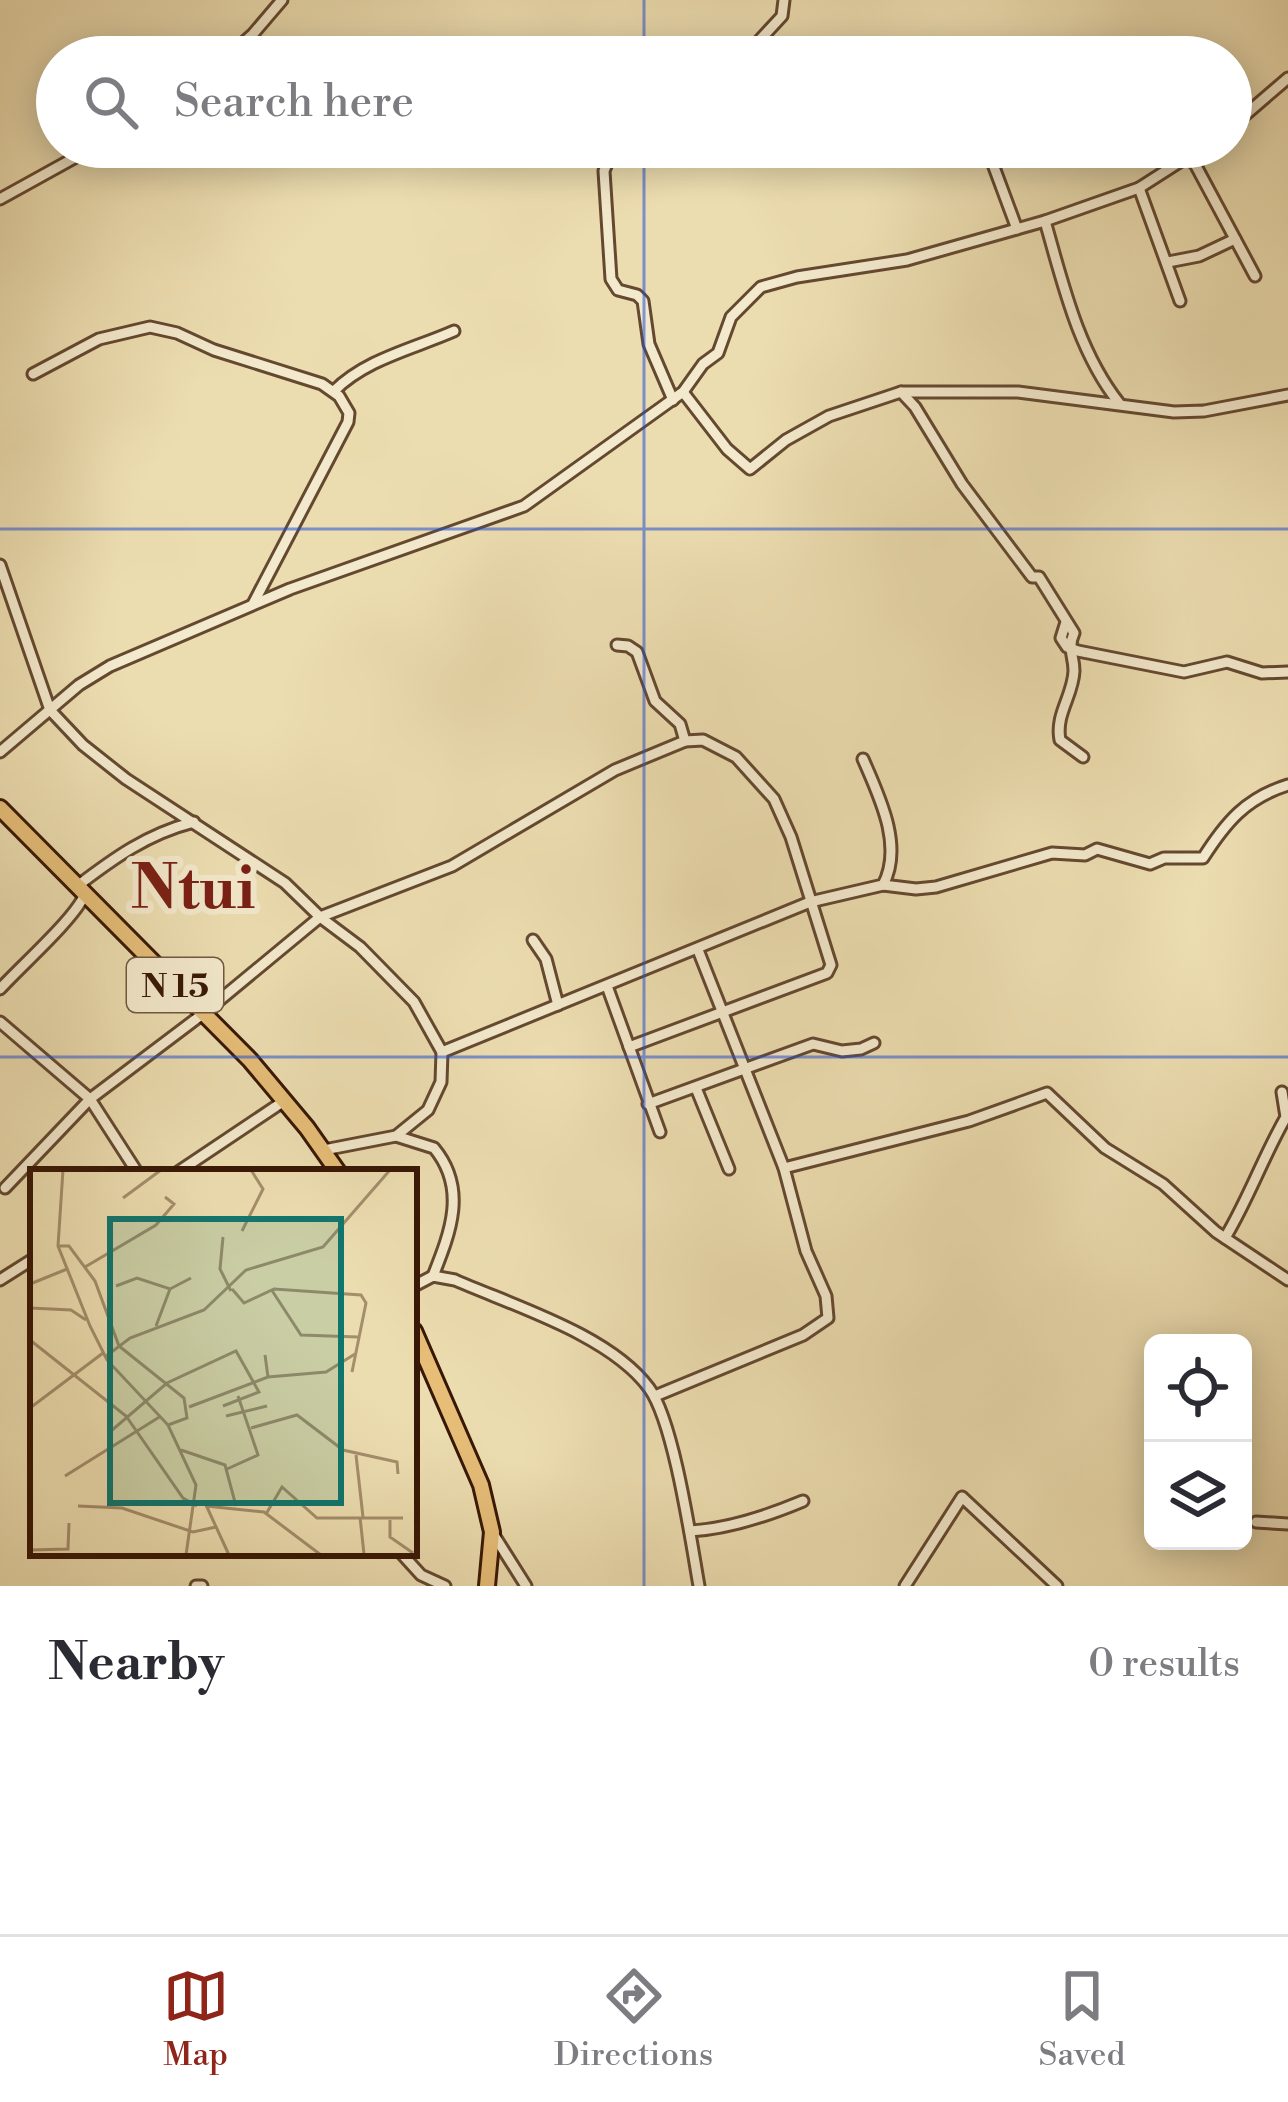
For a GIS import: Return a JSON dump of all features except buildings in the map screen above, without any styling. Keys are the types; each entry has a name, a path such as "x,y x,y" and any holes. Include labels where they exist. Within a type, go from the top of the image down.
{"highway":[{"name":"N 15","path":"0,808 204,1013 284,1101 336,1169"},
{"path":"417,1338 481,1485 492,1532 487,1586"}],"street":[{"path":"763,36 782,16 784,0"},
{"path":"252,36 278,2"},
{"path":"1252,109 1288,78"},
{"path":"0,199 56,168"},
{"path":"605,168 611,279 618,290 643,301 650,344 673,400"},
{"path":"995,168 1017,230"},
{"path":"0,752 110,666 389,551 508,515 683,392 703,364 718,353 731,317 761,287 907,260 1017,230 1139,188 1171,168"},
{"path":"1197,168 1255,277"},
{"path":"1139,188 1180,301"},
{"path":"1045,221 1069,307 1106,386 1119,403"},
{"path":"1168,262 1199,256 1235,238"},
{"path":"33,374 99,339 150,327 253,359 334,391 347,408 348,422 252,605"},
{"path":"334,391 394,353 454,331"},
{"path":"683,392 750,470 786,440 829,416 901,392 976,389 1174,412 1288,395"},
{"path":"901,392 1031,578 1039,577 1053,594 1066,622 1060,634 1073,677 1058,731 1060,740 1083,757"},
{"path":"0,565 50,710 107,765 285,883 360,947 409,996 442,1052 441,1082 421,1119 396,1136 324,1150"},
{"path":"617,645 637,652 655,700 680,724 685,741"},
{"path":"1067,647 1184,672 1227,662 1262,673 1288,672"},
{"path":"4,1188 90,1099 320,917 435,874 615,770 685,741 703,740 745,764 791,836 831,960 830,970 629,1047"},
{"path":"863,759 887,818 890,854 883,885"},
{"path":"442,1052 810,902 883,885 936,886 1052,854 1085,855 1097,849 1150,864 1164,858 1203,858 1244,805 1288,785"},
{"path":"0,989 62,922 76,914 80,892 142,840 194,822"},
{"path":"532,940 547,958 558,1005"},
{"path":"655,1396 803,1336 826,1322 826,1296 806,1251 784,1168 698,950"},
{"path":"607,986 660,1132"},
{"path":"0,1022 90,1099 134,1169"},
{"path":"651,1100 813,1044 842,1051 874,1043"},
{"path":"696,1088 729,1169"},
{"path":"1226,1238 1286,1117 1282,1092"},
{"path":"784,1168 969,1121 1046,1093 1105,1148 1176,1193 1226,1238 1288,1280"},
{"path":"182,1169 284,1101"},
{"path":"396,1136 434,1148 455,1201 455,1215 433,1276"},
{"path":"0,1280 30,1261"},
{"path":"417,1284 433,1276 455,1280 592,1342 615,1355 655,1396 690,1531 699,1586"},
{"path":"905,1586 962,1497 1058,1586"},
{"path":"690,1531 740,1523 803,1501"},
{"path":"1256,1522 1288,1524"},
{"path":"492,1532 526,1586"},
{"path":"403,1556 421,1575 445,1586"}],"district":[{"name":"Ntui","path":"193,887"}]}
